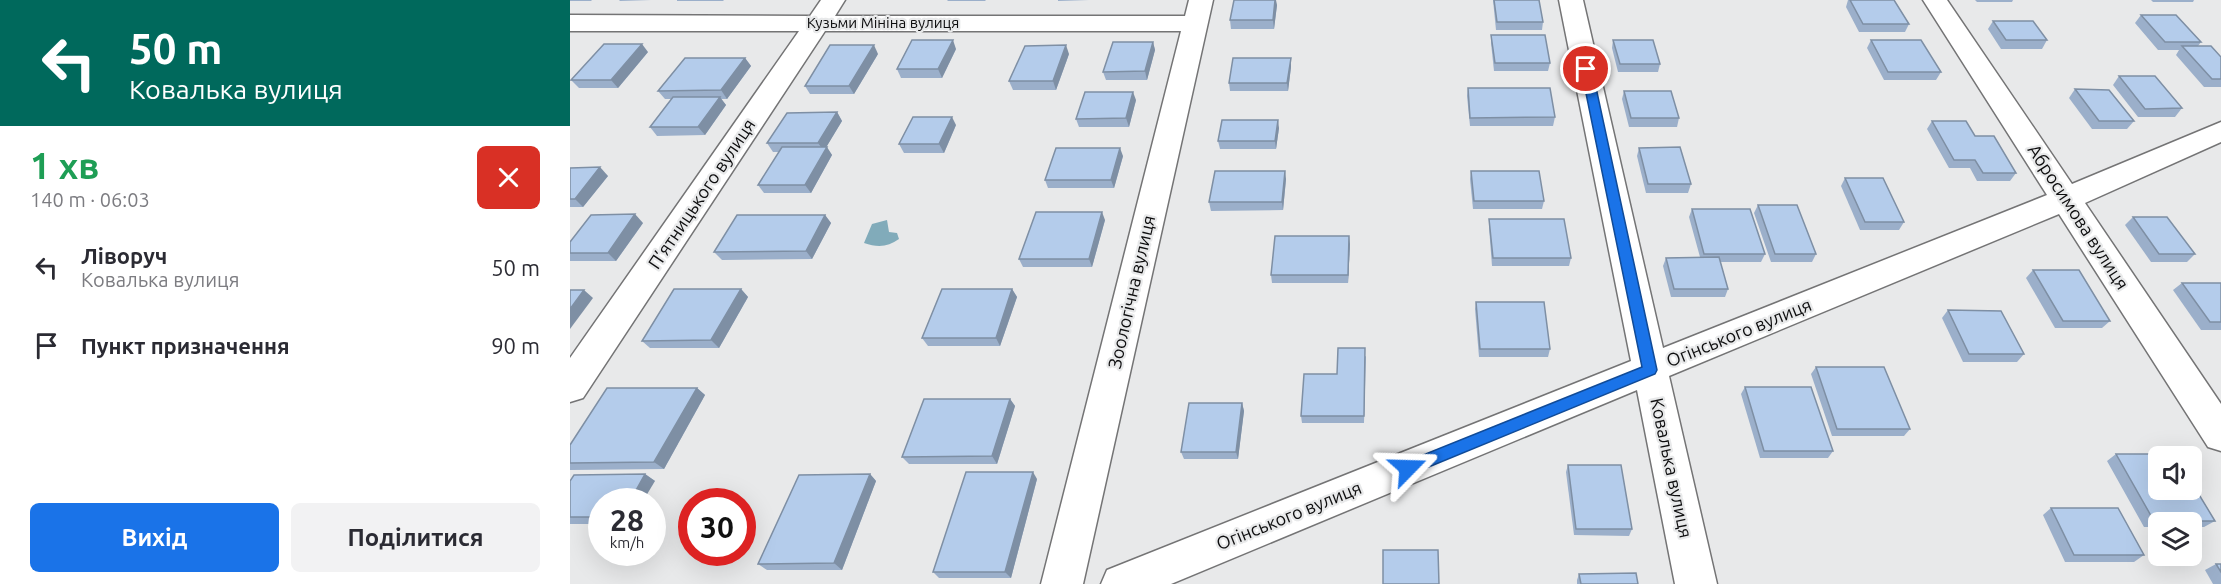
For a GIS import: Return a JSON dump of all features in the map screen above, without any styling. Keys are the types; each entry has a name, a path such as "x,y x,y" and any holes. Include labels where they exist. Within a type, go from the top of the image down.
{"street":[{"name":"Ковалька вулиця","path":"1571,0 1695,584"},
{"name":"Абросимова вулиця","path":"1935,0 2221,435"},
{"name":"Кузьми Мініна вулиця","path":"570,23 826,12 1198,12"},
{"name":"П’ятницького вулиця","path":"570,387 826,12"},
{"name":"Зоологічна вулиця","path":"1062,584 1198,12"},
{"name":"Огінського вулиця","path":"1122,584 2066,199 2221,131"}],"water":[{"path":"887,220 889,232 897,233 899,239 883,246 864,243 872,224"}],"building":[{"path":"1234,0 1275,0 1273,20 1230,20"},
{"path":"1494,0 1539,0 1543,22 1497,22"},
{"path":"1850,0 1894,0 1909,24 1863,24"},
{"path":"2141,15 2176,15 2201,42 2165,42"},
{"path":"1993,21 2033,21 2047,40 2006,40"},
{"path":"1491,35 1545,35 1550,63 1495,63"},
{"path":"912,40 953,40 938,69 897,69"},
{"path":"1613,40 1653,40 1660,64 1620,64"},
{"path":"1871,40 1921,40 1941,72 1888,72"},
{"path":"1113,42 1153,42 1145,71 1103,72"},
{"path":"604,44 642,44 611,80 571,80"},
{"path":"830,45 874,45 849,86 805,86"},
{"path":"1066,45 1053,81 1009,81 1025,46"},
{"path":"2182,46 2211,46 2221,57 2221,79 2212,79"},
{"path":"685,58 745,58 721,90 658,91"},
{"path":"1233,58 1291,58 1287,83 1229,83"},
{"path":"2119,76 2155,76 2182,108 2145,109"},
{"path":"1468,88 1550,88 1555,117 1470,118"},
{"path":"2075,89 2109,90 2134,121 2099,121"},
{"path":"1624,91 1671,91 1679,118 1631,118"},
{"path":"1085,92 1133,92 1126,118 1076,119"},
{"path":"673,97 720,97 698,127 650,127"},
{"path":"837,112 818,143 767,143 787,113"},
{"path":"913,117 952,117 939,144 899,144"},
{"path":"1222,120 1278,120 1275,141 1218,141"},
{"path":"1932,121 1966,121 1975,136 1994,136 2016,173 1983,173 1975,160 1954,160"},
{"path":"782,147 827,147 805,185 758,185"},
{"path":"1680,147 1691,184 1648,184 1639,148"},
{"path":"1056,148 1120,148 1111,180 1045,180"},
{"path":"600,167 575,199 570,199 570,168"},
{"path":"1215,171 1285,171 1282,202 1209,202"},
{"path":"1471,171 1539,171 1544,201 1474,201"},
{"path":"1845,178 1883,178 1904,222 1865,222"},
{"path":"1758,205 1797,205 1816,254 1775,254"},
{"path":"1692,209 1750,209 1765,254 1704,254"},
{"path":"1036,212 1102,212 1089,259 1019,259"},
{"path":"635,214 608,253 570,253 570,242 591,215"},
{"path":"737,215 825,215 806,251 714,252"},
{"path":"2133,217 2167,217 2195,254 2159,254"},
{"path":"1489,219 1564,219 1571,258 1493,258"},
{"path":"1275,236 1349,236 1348,275 1271,275"},
{"path":"1719,257 1728,289 1674,289 1666,258"},
{"path":"2033,270 2079,270 2110,321 2063,321"},
{"path":"2182,283 2221,283 2221,322 2210,322"},
{"path":"674,289 741,289 711,340 642,341"},
{"path":"942,289 1012,289 996,338 922,338"},
{"path":"570,290 584,290 570,309"},
{"path":"1476,302 1544,302 1550,349 1480,349"},
{"path":"1948,310 2001,311 2024,354 1969,354"},
{"path":"1338,348 1365,348 1364,416 1301,416 1304,374 1337,374"},
{"path":"1816,367 1884,367 1910,429 1837,429"},
{"path":"1745,387 1811,387 1833,451 1764,451"},
{"path":"607,388 697,388 654,462 570,463 570,445"},
{"path":"924,399 1010,399 992,456 902,457"},
{"path":"1189,403 1242,403 1236,452 1181,452"},
{"path":"2116,454 2148,454 2148,500 2202,500 2215,521 2202,521 2202,512 2149,512"},
{"path":"1568,465 1621,465 1632,529 1576,529"},
{"path":"966,472 1033,472 1005,572 933,572"},
{"path":"645,474 637,488 588,488 588,517 570,517 570,481 574,475"},
{"path":"870,474 834,563 758,564 799,475"},
{"path":"2051,508 2118,508 2144,555 2074,555"},
{"path":"1383,550 1438,550 1439,584 1383,584"},
{"path":"1636,573 1638,584 1581,584 1579,574"}],"route":[{"path":"1408,468 1650,370 1586,69"}]}
